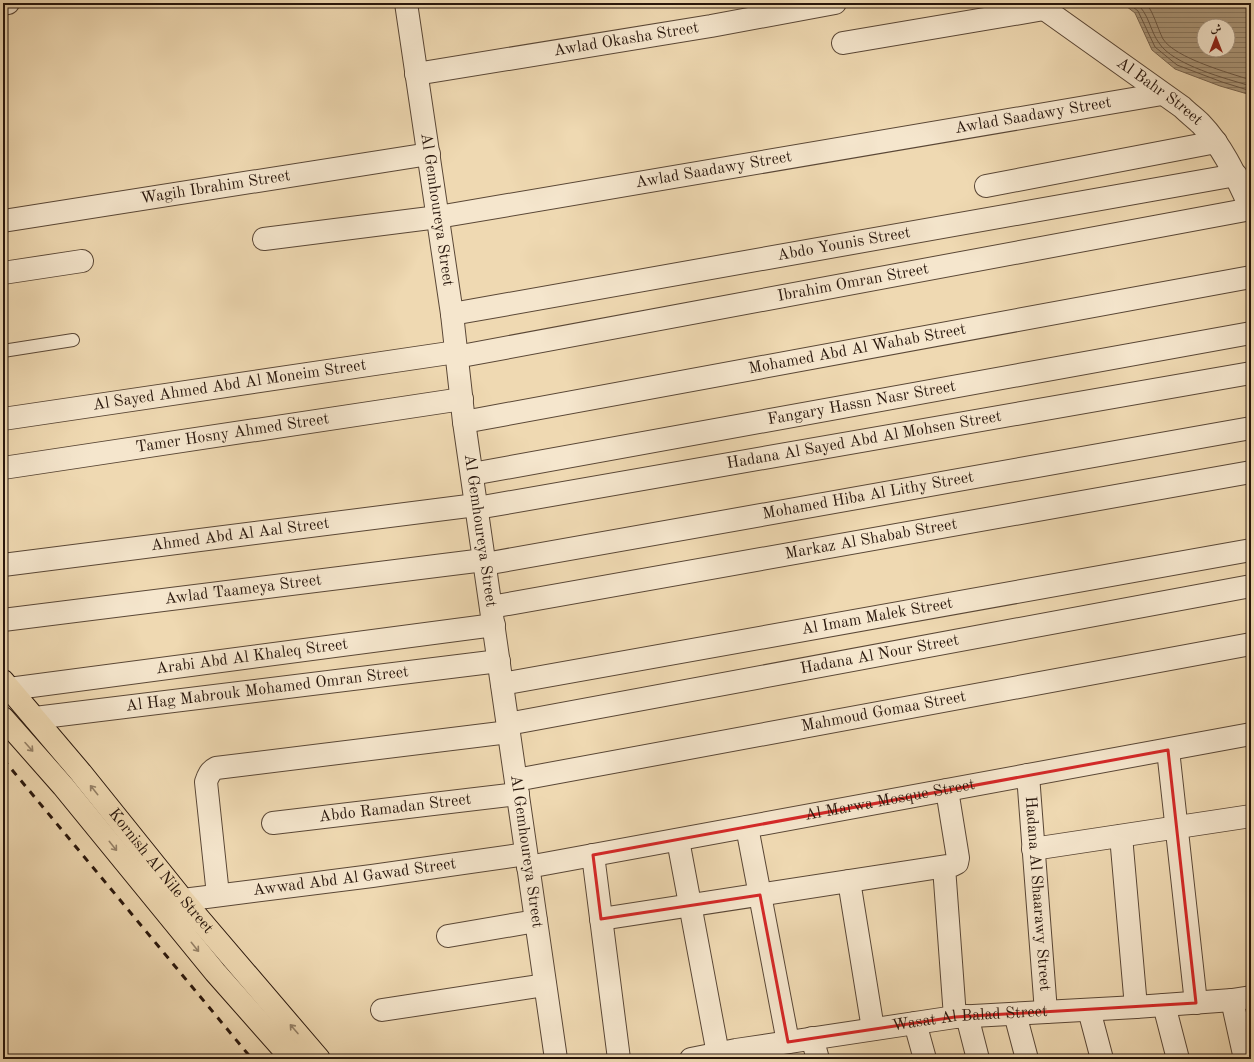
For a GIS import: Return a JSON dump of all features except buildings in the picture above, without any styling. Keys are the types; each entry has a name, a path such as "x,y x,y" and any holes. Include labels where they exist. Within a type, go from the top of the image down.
{"main road":[{"name":"Kornish Al Nile Street","path":"6,685 81,773 183,900 319,1059"},
{"name":"Kornish Al Nile Street","path":"3,718 63,786 215,972 292,1059"}],"street":[{"path":"3,4 8,3"},
{"name":"Awlad Okasha Street","path":"416,74 711,26 835,3"},
{"name":"Al Gemhoureya Street","path":"411,4 416,74 452,314 464,422 556,1059"},
{"path":"843,43 1040,6"},
{"name":"Al Bahr Street","path":"1040,6 1182,107 1200,123 1216,142 1236,175 1251,209"},
{"name":"Awlad Saadawy Street","path":"264,239 438,217 1162,94"},
{"path":"986,186 1216,142"},
{"name":"Wagih Ibrahim Street","path":"3,221 428,154"},
{"name":"Abdo Younis Street","path":"452,314 1236,175"},
{"name":"Ibrahim Omran Street","path":"456,354 1251,209"},
{"path":"3,274 82,261"},
{"name":"Mohamed Abd Al Wahab Street","path":"464,422 1251,277"},
{"name":"Fangary Hassn Nasr Street","path":"472,474 1251,334"},
{"name":"Al Sayed Ahmed Abd Al Moneim Street","path":"3,419 456,354"},
{"name":"Hadana Al Sayed Abd Al Mohsen Street","path":"476,506 1251,373"},
{"name":"Tamer Hosny Ahmed Street","path":"3,468 462,399"},
{"name":"Mohamed Hiba Al Lithy Street","path":"484,562 1251,428"},
{"name":"Markaz Al Shabab Street","path":"492,616 1251,472"},
{"name":"Ahmed Abd Al Aal Street","path":"3,565 476,506"},
{"name":"Al Imam Malek Street","path":"502,684 1251,550"},
{"name":"Awlad Taameya Street","path":"3,620 484,562"},
{"name":"Hadana Al Nour Street","path":"218,895 206,782 207,776 216,768 508,728 1251,586"},
{"name":"Arabi Abd Al Khaleq Street","path":"6,685 492,616"},
{"name":"Mahmoud Gomaa Street","path":"517,787 1251,644"},
{"name":"Al Hag Mabrouk Mohamed Omran Street","path":"35,718 499,661"},
{"name":"Al Marwa Mosque Street","path":"527,860 593,855 1251,734"},
{"path":"1168,750 1196,1003"},
{"name":"Hadana Al Shaarawy Street","path":"1028,775 1046,1012"},
{"name":"Abdo Ramadan Street","path":"273,823 517,787"},
{"path":"601,919 953,865 958,861 947,790"},
{"path":"1033,849 1251,816"},
{"path":"746,827 788,1042"},
{"path":"1121,836 1136,1007"},
{"path":"678,840 690,906 731,1054"},
{"path":"593,855 619,1059"},
{"name":"Awwad Abd Al Gawad Street","path":"183,900 372,876 527,860"},
{"path":"944,867 961,1017 978,1059"},
{"path":"849,881 873,1029"},
{"path":"448,936 536,922"},
{"path":"382,1010 545,985"},
{"path":"1242,999 1245,1059"},
{"name":"Wasat Al Balad Street","path":"693,1059 731,1054 812,1038 961,1017 1136,1007 1242,999"},
{"path":"1164,1005 1178,1059"},
{"path":"1089,1010 1102,1059"},
{"path":"1015,1014 1027,1059"},
{"path":"915,1023 925,1059"},
{"path":"812,1038 818,1059"}],"lane":[{"path":"3,351 73,340"}],"highlighted area":[{"path":"1168,750 1196,1003 955,1017 788,1042 760,895 601,919 593,855"}],"water":[{"path":"1122,3 1251,3 1251,95 1220,86 1175,69 1152,50 1135,13"}],"railway":[{"path":"3,759 252,1059"}]}
